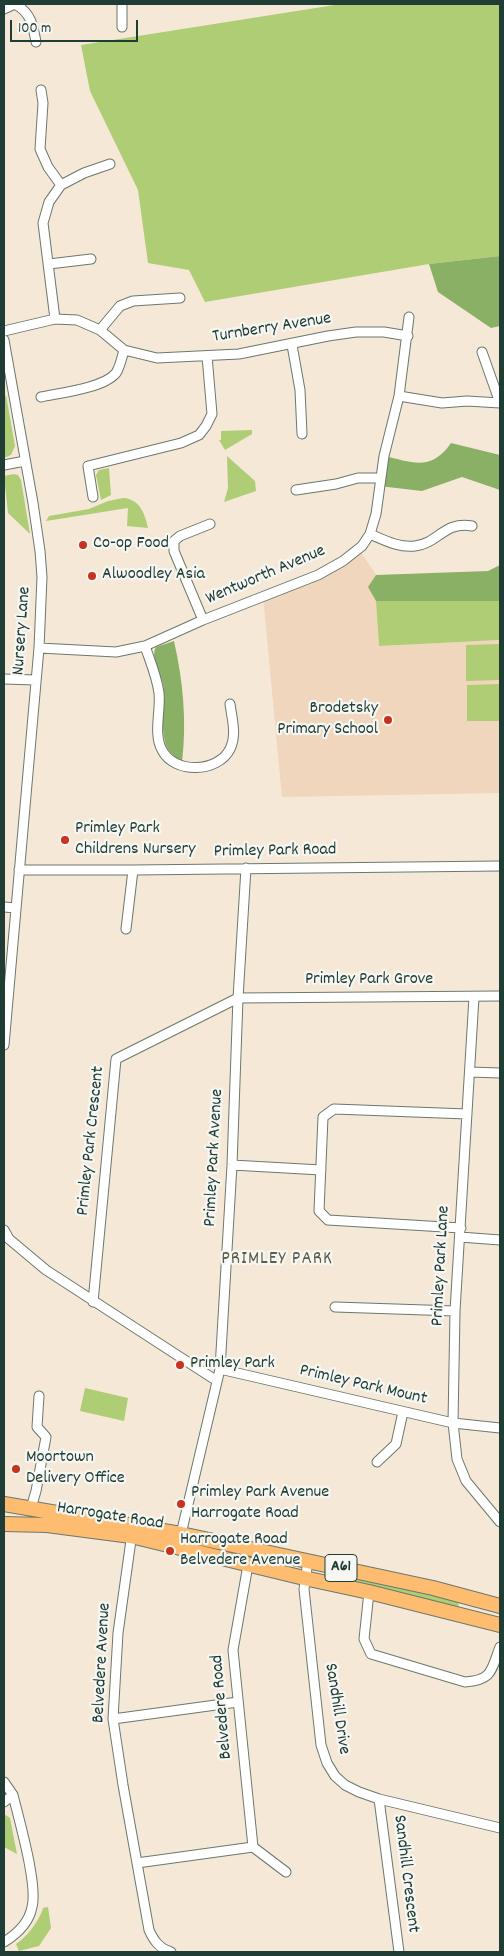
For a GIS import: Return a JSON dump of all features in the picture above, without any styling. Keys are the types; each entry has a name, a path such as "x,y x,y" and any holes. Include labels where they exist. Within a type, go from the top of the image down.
{"highway":[{"name":"Harrogate Road","path":"4,1504 31,1508 132,1531 248,1565 369,1592 500,1625"},
{"path":"4,1504 10,1509 28,1513 30,1525"},
{"name":"Harrogate Road","path":"4,1524 181,1534 433,1588 500,1606"},
{"path":"467,1597 464,1607 466,1610 500,1619"}],"street":[{"path":"4,9 15,4 23,9 31,19 36,42"},
{"path":"122,4 122,27"},
{"path":"41,90 43,103 40,149 48,167 61,184"},
{"path":"55,319 43,223 49,202 61,184 110,164"},
{"path":"49,264 91,259"},
{"path":"100,330 120,306 132,301 180,298"},
{"name":"Wentworth Avenue","path":"39,648 116,652 145,646 203,620 318,575 343,561 362,546 370,534 376,514 380,478 399,396 409,317"},
{"name":"Turnberry Avenue","path":"4,331 55,319 77,320 100,330 124,350 157,358 239,354 356,332 384,332 408,336"},
{"name":"Nursery Lane","path":"4,340 40,551 42,577 39,648 4,1045"},
{"path":"292,345 300,390 302,434"},
{"path":"41,397 98,384 111,377 116,372 124,350"},
{"path":"399,396 442,403 500,403 482,352"},
{"path":"94,497 88,466 181,443 199,436 212,414 207,356"},
{"path":"4,465 25,461"},
{"path":"296,490 336,484 358,478 380,478"},
{"path":"203,620 174,551 174,541 180,536 210,524"},
{"path":"370,534 400,545 417,546 438,536 449,527 463,524 472,526"},
{"path":"145,646 159,693 159,738 161,749 172,761 180,765 203,767 223,759 230,750 233,738 230,704"},
{"path":"4,679 36,680"},
{"name":"Primley Park Road","path":"19,870 500,866"},
{"name":"Primley Park Avenue","path":"181,1534 220,1369 246,868"},
{"path":"126,929 133,870"},
{"path":"4,907 16,908"},
{"name":"Primley Park Grove","path":"238,998 500,996"},
{"name":"Primley Park Lane","path":"474,997 455,1312 453,1423 457,1459 466,1481 500,1522"},
{"name":"Primley Park Crescent","path":"93,1302 116,1059 238,998"},
{"path":"470,1072 500,1073"},
{"path":"461,1228 328,1220 319,1211 320,1170 324,1117 334,1109 467,1114"},
{"path":"232,1166 320,1170"},
{"path":"4,1230 6,1242 93,1302 217,1381"},
{"path":"460,1238 500,1240"},
{"path":"335,1307 455,1312"},
{"name":"Primley Park Mount","path":"220,1369 453,1423 500,1428"},
{"path":"31,1508 46,1437 37,1427 40,1396"},
{"path":"376,1462 396,1444 403,1412"},
{"name":"Belvedere Avenue","path":"132,1531 118,1633 113,1719 149,1930 159,1946 171,1952"},
{"name":"Sandhill Drive","path":"308,1561 304,1578 304,1589 321,1745 327,1763 335,1776 345,1785 379,1799 500,1828"},
{"name":"Belvedere Road","path":"248,1565 233,1650 253,1847"},
{"path":"369,1592 364,1639 371,1654 385,1660 466,1682 479,1681 490,1674 500,1647"},
{"path":"113,1719 238,1702"},
{"path":"4,1782 13,1795 34,1891 32,1908 26,1923 15,1935 4,1942"},
{"path":"4,1802 13,1795"},
{"name":"Sandhill Crescent","path":"379,1799 398,1952"},
{"path":"137,1863 253,1847 286,1872"}],"shaded area":[{"name":"Brodetsky Primary School","path":"359,549 376,575 369,587 376,601 379,646 500,640 500,793 282,797 263,596 318,575"}],"green space":[{"path":"341,4 500,4 500,256 429,264 205,302 189,270 148,263 138,190 90,91 81,45"},
{"path":"500,256 500,326 491,328 438,292 429,264"},
{"path":"6,395 15,446 11,455 4,458 4,399"},
{"path":"252,430 252,434 225,450 219,440 221,440 221,431"},
{"path":"451,443 500,455 500,490 462,477 422,491 379,486 384,456 421,463 436,458"},
{"path":"227,456 255,481 256,491 224,502 228,488"},
{"path":"109,468 111,495 101,500 96,475 99,470"},
{"path":"18,475 21,480 30,534 8,513 4,476"},
{"path":"123,498 138,504 148,528 127,526 128,508 46,521 49,516 89,509 108,501"},
{"path":"500,565 500,601 376,601 368,587 376,575 488,571"},
{"path":"376,601 500,601 500,640 379,646"},
{"path":"174,641 183,701 182,762 169,751 165,742 163,728 163,684 154,656 156,647"},
{"path":"500,644 500,680 466,681 466,645"},
{"path":"500,684 500,721 467,721 467,685"},
{"path":"85,1388 128,1398 124,1421 80,1411"},
{"path":"345,1573 459,1600 458,1609 344,1582"},
{"path":"4,1814 10,1818 17,1854 4,1847"},
{"path":"48,1907 51,1928 39,1946 19,1951 16,1944 32,1928 43,1908"}],"place":[{"name":"Co-op Food","path":"83,545"},
{"name":"Alwoodley Asia","path":"92,576"},
{"name":"Brodetsky Primary School","path":"388,720"},
{"name":"Primley Park Childrens Nursery","path":"65,840"},
{"name":"Primley Park","path":"180,1365"},
{"name":"Moortown Delivery Office","path":"16,1469"},
{"name":"Primley Park Avenue Harrogate Road","path":"181,1504"},
{"name":"Harrogate Road Belvedere Avenue","path":"170,1551"}],"district":[{"name":"PRIMLEY PARK","path":"277,1260"}]}
